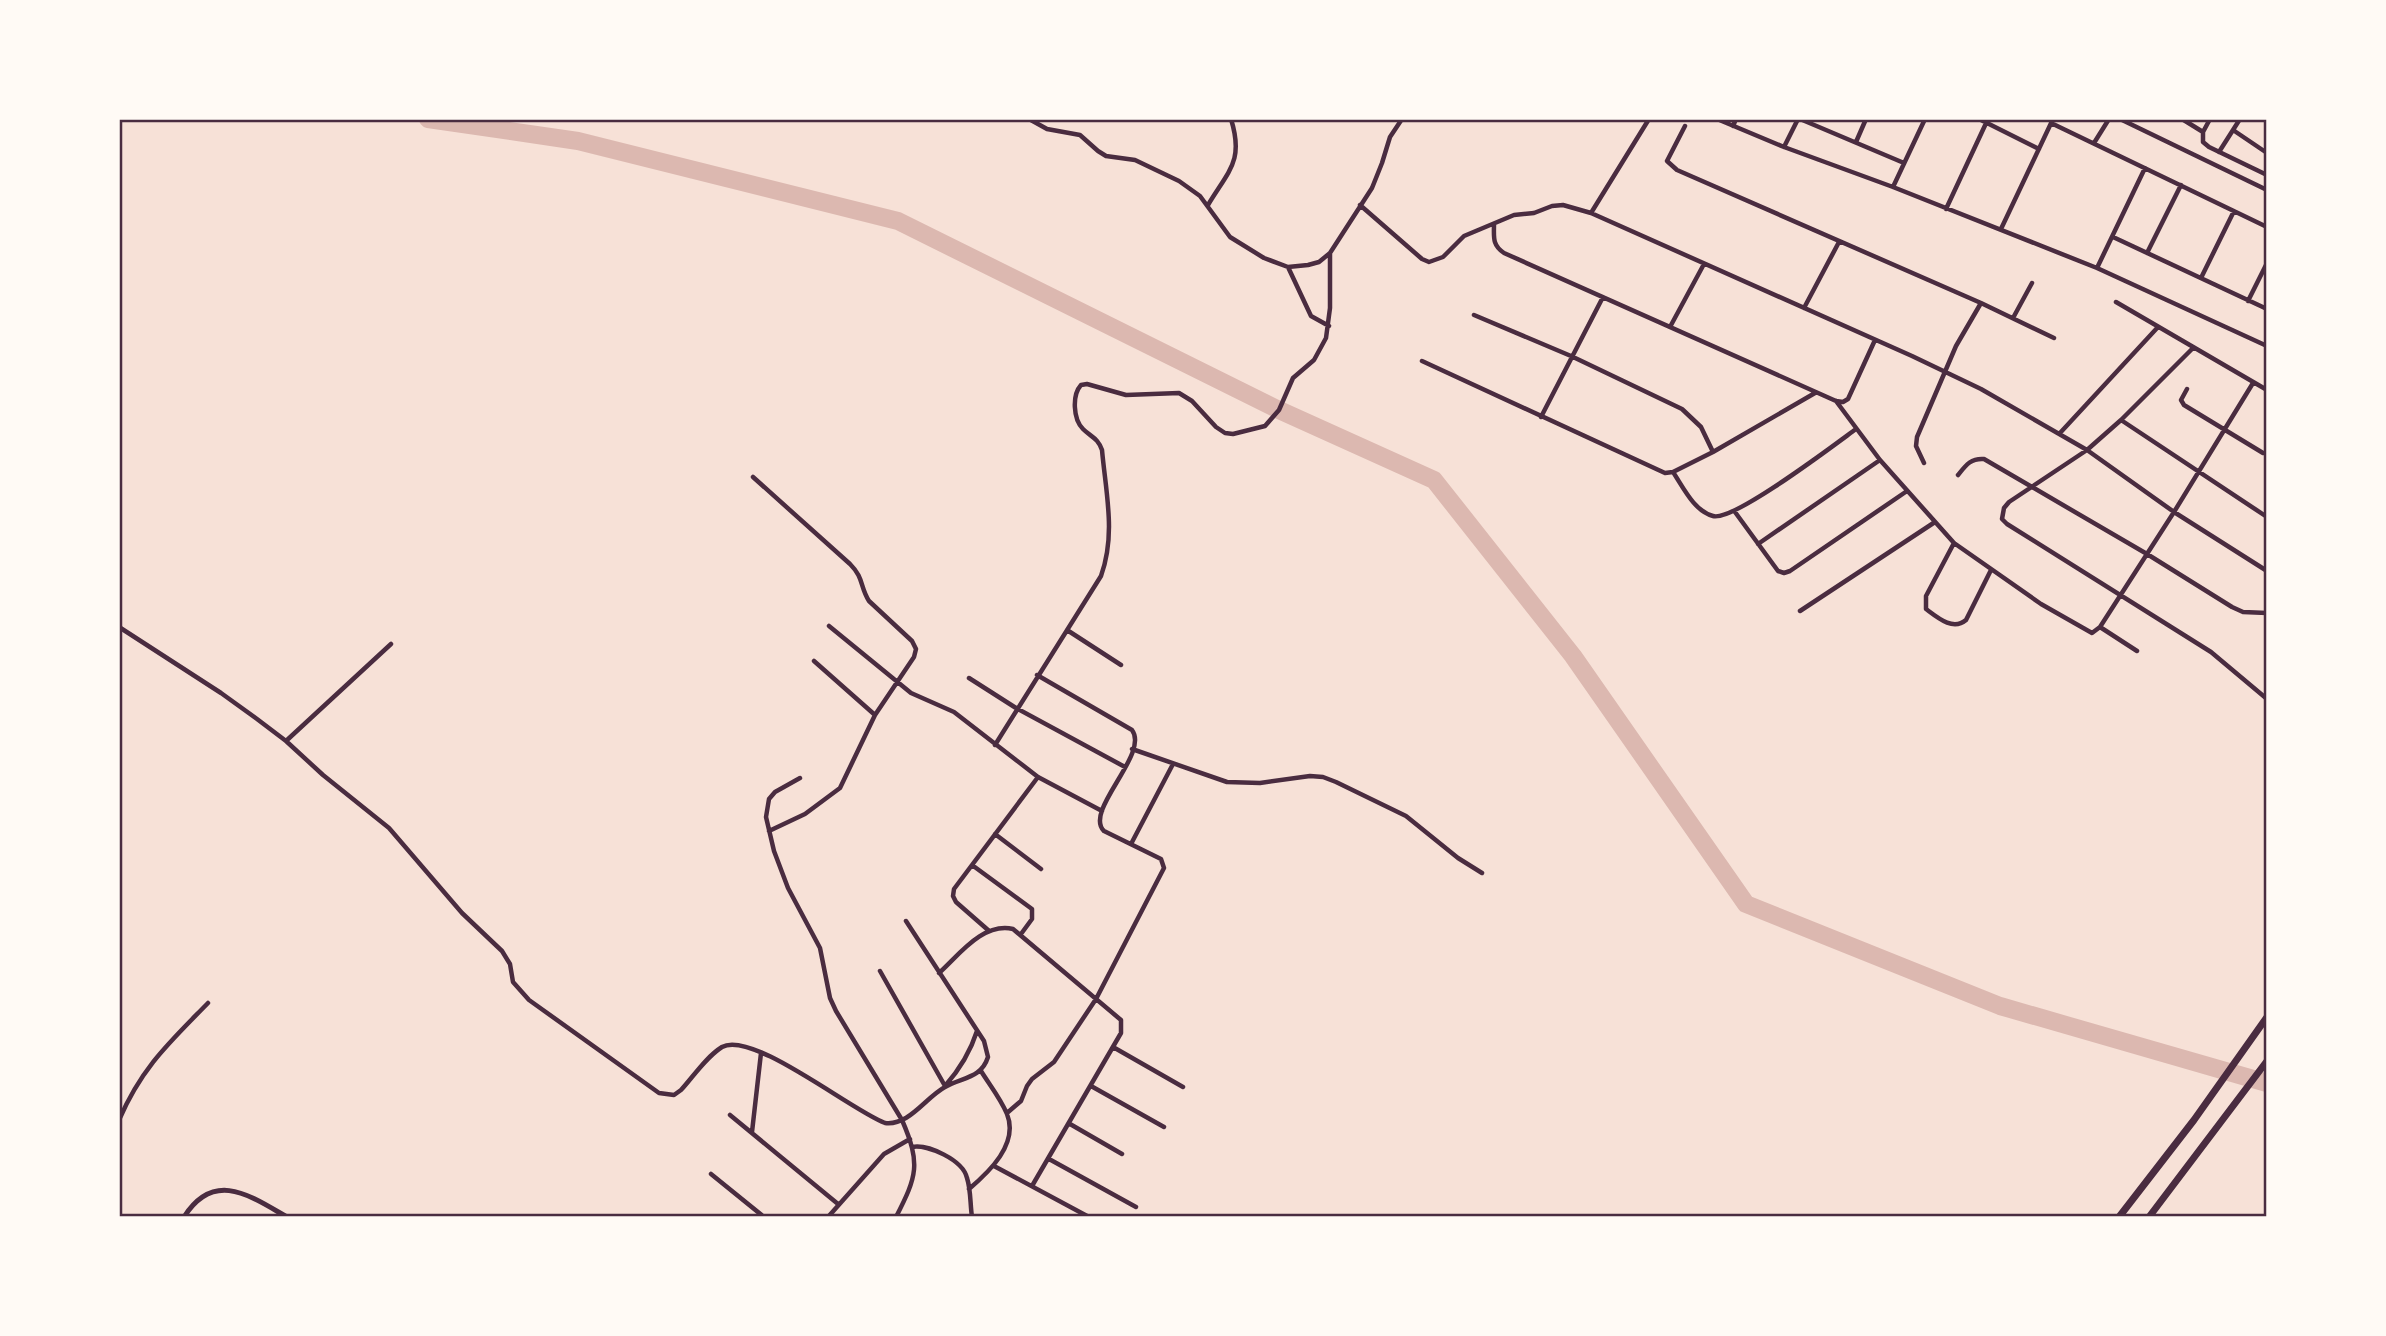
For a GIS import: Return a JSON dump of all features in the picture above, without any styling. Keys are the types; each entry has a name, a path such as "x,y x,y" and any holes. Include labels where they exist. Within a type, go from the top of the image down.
{"highway":[{"path":"2121,1215 2267,1017"},
{"path":"2149,1217 2267,1061"}],"street":[{"path":"1029,119 1047,130 1080,135 1106,156 1135,160 1179,180 1200,196 1230,237 1240,245 1287,267 1319,262 1330,253 1378,176 1390,137 1402,119"},
{"path":"1208,205 1236,155 1237,137 1231,119"},
{"path":"1591,213 1649,119"},
{"path":"1717,119 2097,268 2267,345"},
{"path":"1733,126 1736,119"},
{"path":"1784,147 1800,119 1904,163"},
{"path":"1856,142 1866,119"},
{"path":"1893,187 1925,119"},
{"path":"1979,119 2039,149"},
{"path":"2094,143 2109,119"},
{"path":"2120,119 2267,190"},
{"path":"2182,119 2203,132"},
{"path":"2210,119 2203,132 2203,142 2267,175"},
{"path":"2219,152 2240,119"},
{"path":"1946,209 1987,121"},
{"path":"2001,229 2052,121 2267,227"},
{"path":"1685,126 1669,154 1667,161 1670,165 2054,338"},
{"path":"2233,131 2267,153"},
{"path":"2097,268 2145,168"},
{"path":"2147,253 2181,185"},
{"path":"1360,205 1422,259 1429,262 1443,257 1464,236 1514,215 1534,214 1552,206 1563,205 1591,213 1946,372 2060,433 2174,512 2267,571"},
{"path":"2201,278 2234,211"},
{"path":"1494,224 1493,243 1504,253 1836,401 1843,402 1850,395 1875,340"},
{"path":"2113,237 2267,309"},
{"path":"1804,309 1839,242"},
{"path":"995,745 1101,576 1109,549 1109,518 1102,450 1099,442 1082,429 1078,421 1076,391 1081,385 1087,384 1126,395 1180,393 1225,433 1233,434 1265,426 1274,418 1293,379 1320,351 1329,326 1330,253"},
{"path":"2248,300 2267,263"},
{"path":"1670,327 1704,264"},
{"path":"1287,267 1311,316 1329,326"},
{"path":"2013,318 2032,283"},
{"path":"1541,417 1603,297"},
{"path":"2116,302 2267,390"},
{"path":"1924,463 1916,446 1917,437 1961,338 1981,303"},
{"path":"1474,315 1571,356 1682,409 1701,427 1713,452"},
{"path":"2060,433 2158,327"},
{"path":"2193,348 2087,450 2008,502 2004,508 2003,519 2211,652 2267,699"},
{"path":"1422,361 1665,473 1673,472 1713,452 1816,392"},
{"path":"1836,401 1880,460 1954,542 2040,604 2087,631 2096,632 2253,383"},
{"path":"2187,389 2181,400 2184,405 2263,453"},
{"path":"2121,420 2267,517"},
{"path":"1673,472 1688,496 1705,513 1715,517 1724,516 1735,512 1856,429"},
{"path":"1958,475 1976,458 1984,459 2232,607 2243,612 2267,613"},
{"path":"1758,544 1880,460"},
{"path":"753,477 850,564 862,579 869,601 912,641 916,649 914,657 875,715 840,788 806,814 769,831"},
{"path":"1735,512 1778,571 1784,573 1907,491"},
{"path":"1800,611 1934,522"},
{"path":"1954,542 1926,596 1926,609 1954,626 1960,625 1966,620 1991,570"},
{"path":"829,626 911,692 954,712 1038,777 1102,811"},
{"path":"2100,627 2137,652"},
{"path":"119,628 221,693 286,741 323,775 372,812 400,839 462,913 502,951 510,964 513,982 529,1000 659,1093 674,1095 715,1053 732,1044 744,1046 796,1070 876,1120 893,1124 907,1117 945,1086 962,1065 977,1031"},
{"path":"1067,630 1121,665"},
{"path":"286,741 391,644"},
{"path":"814,661 875,715"},
{"path":"1007,1112 1021,1101 1032,1079 1054,1062 1096,999 1164,868 1161,859 1100,827 1102,811 1125,767 1136,735 1132,730 1037,676"},
{"path":"969,678 1016,708 1125,767"},
{"path":"1132,749 1227,782 1260,783 1310,776 1330,779 1406,816 1458,858 1482,873"},
{"path":"1131,845 1172,764"},
{"path":"988,930 956,902 954,889 1038,777"},
{"path":"800,778 775,792 769,799 766,808 769,831 780,870 820,948 833,1004 907,1117 915,1157 913,1180 896,1217"},
{"path":"995,834 1041,869"},
{"path":"972,865 1032,909 1032,919 1021,934"},
{"path":"906,921 984,1041 988,1057 981,1070 965,1081 945,1086"},
{"path":"939,973 988,930 1005,927 1021,934 1121,1020 1121,1033 1032,1186"},
{"path":"880,971 945,1086"},
{"path":"119,1120 144,1072 208,1003"},
{"path":"1113,1047 1183,1087"},
{"path":"752,1133 761,1053"},
{"path":"968,1189 994,1166 1010,1132 1007,1112 981,1070"},
{"path":"1091,1086 1164,1127"},
{"path":"730,1115 838,1204"},
{"path":"1070,1124 1122,1154"},
{"path":"828,1217 884,1153 910,1139"},
{"path":"912,1147 923,1146 939,1153 964,1170 972,1217"},
{"path":"1049,1159 1136,1207"},
{"path":"994,1166 1089,1217"},
{"path":"711,1174 764,1217"},
{"path":"184,1217 192,1203 208,1192 227,1189 250,1197 287,1217"}],"waterway":[{"path":"428,119 578,141 898,221 1279,410 1434,480 1573,656 1746,904 2000,1006 2267,1083"}]}
